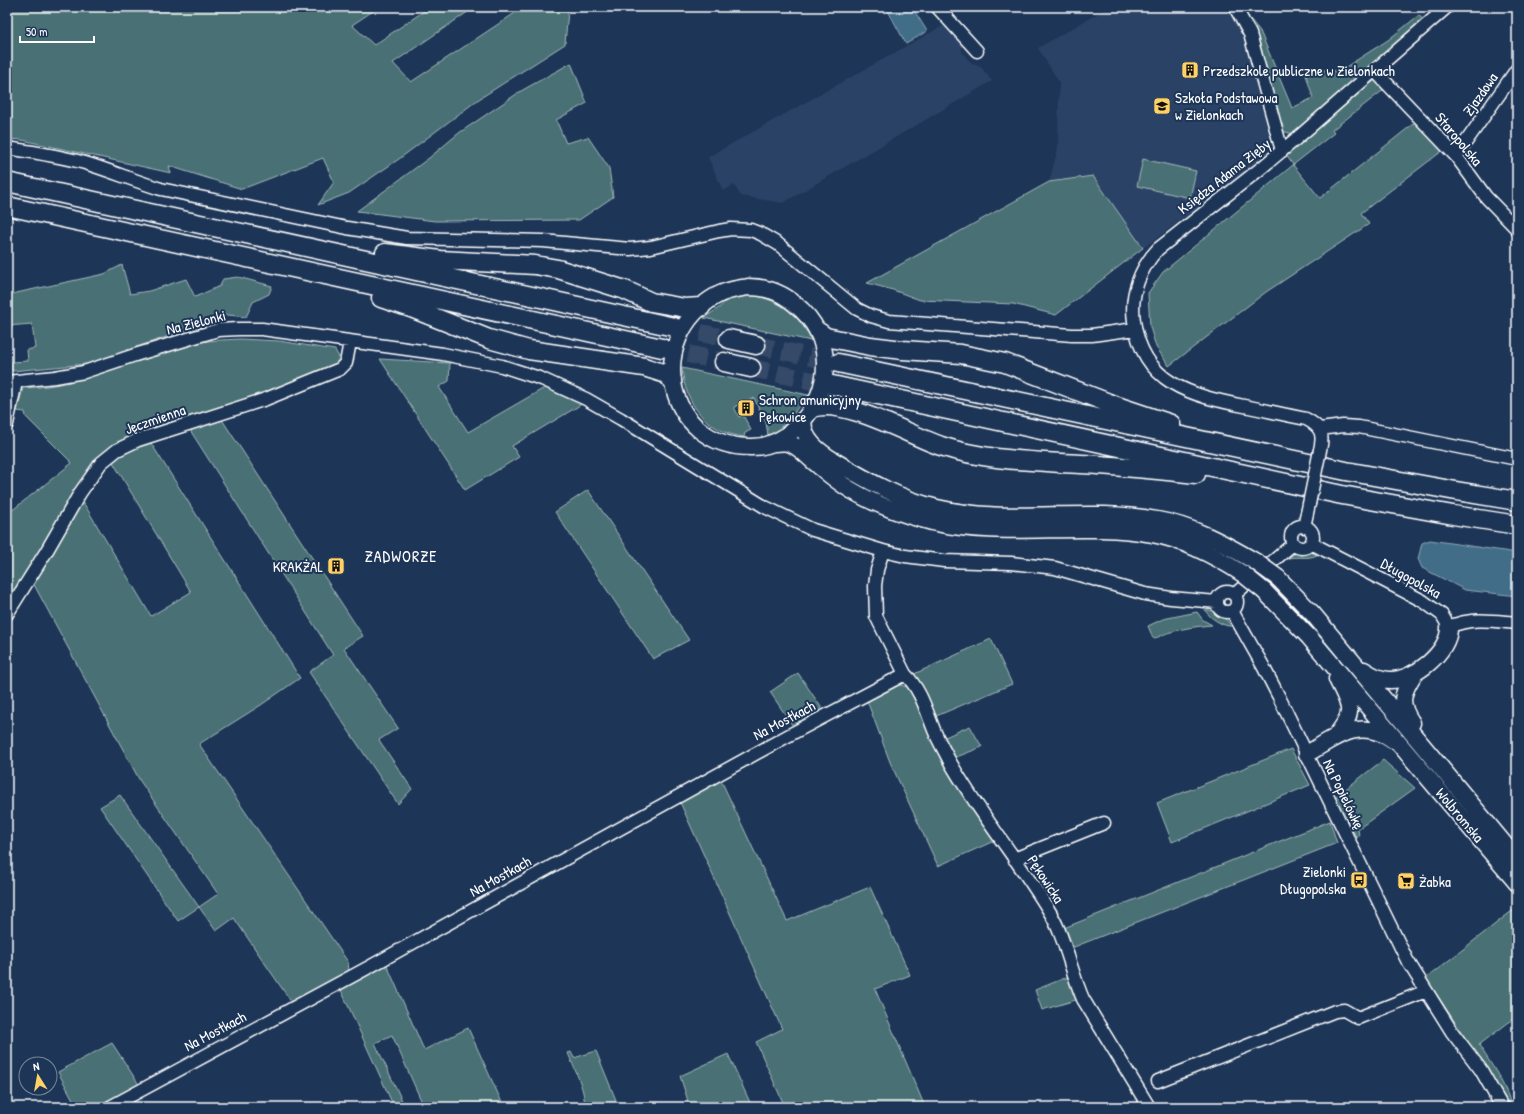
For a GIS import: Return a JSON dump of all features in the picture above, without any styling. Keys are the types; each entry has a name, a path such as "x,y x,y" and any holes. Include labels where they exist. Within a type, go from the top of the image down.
{"highway":[{"path":"7,182 674,327"},
{"path":"7,206 662,348"},
{"path":"295,245 368,250 404,257 535,265 573,272 625,290 651,302 685,308 701,307"},
{"path":"318,274 359,293 411,308 489,339 509,345 529,350 644,367 666,374 672,380"},
{"path":"819,332 826,337 870,346 960,354 1005,363 1114,405 1188,430 1233,448"},
{"path":"729,339 756,345"},
{"path":"724,362 751,368"},
{"path":"838,363 1346,471 1517,501"},
{"path":"832,386 1342,495 1453,515 1517,524"},
{"path":"808,414 825,406 844,408 940,446 979,456 1013,460 1111,465 1286,483"}],"main road":[{"path":"1402,747 1292,619 1264,591 1243,574 1220,559 1202,550 1153,534 1125,531 974,528 951,526 912,516 875,503 851,490 832,477 801,450 789,443 773,443 753,447 738,446 721,442 710,436 694,424 687,416 676,396 672,380 671,366 676,341 683,327 689,318 701,307 716,296 727,291 748,287 762,287 775,291 796,304 813,322 819,332 824,352 825,374 820,394 808,414 803,427 806,436 825,455 884,490 919,503 975,514 1110,515 1156,519 1186,527 1209,536 1256,562 1278,578 1313,614 1431,755"},
{"path":"773,443 791,432 808,414"},
{"path":"1431,755 1406,715 1402,698 1404,690 1414,674 1435,658 1443,648 1447,641 1449,627"},
{"path":"1328,660 1346,697 1349,709 1346,722 1335,737"},
{"path":"1355,664 1383,680 1391,680 1414,674"},
{"path":"1307,754 1335,737 1354,730 1364,729 1377,731 1402,747"},
{"name":"Wolbromska","path":"1402,747 1517,883"},
{"name":"Wolbromska","path":"1431,755 1517,858"}],"street":[{"path":"938,7 977,51"},
{"path":"1235,7 1250,34 1282,151"},
{"name":"Księdza Adama Zięby","path":"1320,429 1306,419 1203,397 1175,386 1151,364 1140,346 1135,329 1133,304 1136,285 1145,264 1153,254 1282,151 1447,7"},
{"name":"Zjazdowa","path":"1456,156 1517,69"},
{"name":"Staropolska","path":"1375,71 1456,156 1486,197 1517,229"},
{"path":"7,148 87,164 161,189 407,238 543,241 630,249 651,247 731,229 751,230 778,244 857,309 871,316 889,321 1072,335 1092,335 1135,329"},
{"name":"Na Zielonki","path":"11,382 84,372 134,355 218,330 262,329 443,354 502,366 557,386 586,399 765,507 813,530 905,556 944,561 1011,563 1055,568 1145,594 1217,602"},
{"name":"Jęczmienna","path":"7,614 46,552 80,493 101,463 111,454 138,440 266,399 340,369 346,363 350,342"},
{"path":"7,424 11,382"},
{"path":"1304,527 1320,450 1322,436 1320,429 1343,426 1359,427 1517,459"},
{"path":"1304,527 1310,530 1312,533 1311,543 1309,546 1302,548 1296,546 1293,544 1291,538 1293,532 1298,528 1304,527"},
{"name":"Długopolska","path":"1311,543 1423,601 1442,615 1449,627"},
{"path":"1235,594 1293,544"},
{"name":"Pękowicka","path":"883,551 877,570 875,586 876,616 905,674 920,692 934,731 951,764 1048,909 1061,936 1076,983 1083,999 1149,1107"},
{"path":"1225,592 1235,594 1238,604 1232,611 1222,611 1217,602 1219,596 1225,592"},
{"name":"Na Popielówkę","path":"1232,611 1263,666 1407,960 1452,1032 1481,1070 1502,1107"},
{"path":"1449,627 1461,622 1474,620 1517,624"},
{"name":"Na Mostkach","path":"110,1107 371,966 792,732 905,674"},
{"path":"1014,859 1104,823"},
{"path":"1158,1081 1335,1011 1344,1010 1358,1018 1426,991"}],"shaded area":[{"path":"890,7 912,7 927,31 906,44 887,9"},
{"name":"Szkoła Podstawowa w Zielonkach","path":"1109,7 1227,7 1243,31 1271,130 1271,144 1266,154 1199,207 1143,248 1093,177 1049,182 1058,148 1059,82 1038,48"},
{"path":"946,24 961,42 962,52 972,64 980,66 992,81 783,203 741,196 734,185 723,191 708,157"},
{"path":"1430,540 1517,553 1517,596 1465,590 1422,568 1418,559 1422,543"}],"green space":[{"path":"7,7 379,7 352,25 374,45 430,7 475,7 393,63 411,82 524,7 567,7 568,11 565,44 479,99 399,159 349,193 318,205 334,182 323,158 242,189 169,166 171,173 22,140 7,139"},
{"path":"1245,13 1260,31 1292,108 1313,98 1303,65 1321,70 1338,72 1388,40 1419,15 1424,21 1296,135 1282,131"},
{"path":"571,63 587,103 556,120 566,143 588,137 609,168 613,197 579,220 435,221 357,211 429,158 459,133 521,91"},
{"path":"1375,80 1386,88 1332,130 1334,133 1293,165 1286,155"},
{"path":"1418,120 1446,148 1361,213 1369,224 1266,292 1169,366 1156,347 1150,327 1148,293 1163,272 1293,165 1320,198"},
{"path":"1143,159 1196,171 1190,198 1137,186"},
{"path":"1093,176 1143,248 1056,315 1013,304 920,300 893,290 867,283 1049,182"},
{"path":"122,265 130,294 149,291 186,279 195,297 220,286 223,279 238,277 272,286 269,294 253,302 246,317 219,314 217,325 190,329 86,364 12,371 12,362 28,361 27,350 35,348 32,324 7,326 7,295 104,274"},
{"path":"753,295 772,301 788,310 802,324 811,341 704,318 720,307 728,298"},
{"path":"240,339 279,341 335,350 339,357 335,368 119,446 24,578 7,605 7,516 10,512 72,463 26,417 25,412 17,411 23,388 66,383 87,378 191,344 215,340"},
{"path":"380,359 450,363 449,381 439,387 468,432 553,383 582,404 512,446 519,457 465,490"},
{"path":"682,368 808,395 796,410 790,421 779,428 779,431 768,435 766,423 754,398 734,407 739,417 743,415 751,430 745,433 744,437 719,429 709,423 700,414 693,405 688,394"},
{"path":"221,418 363,636 344,648 398,728 379,740 412,789 398,804 309,672 333,655 188,427"},
{"path":"149,440 300,678 261,705 199,744 348,962 349,971 294,1006 234,918 216,931 199,907 218,894 140,781 32,581 80,497 151,616 191,592 111,459"},
{"path":"588,490 689,640 653,659 555,512"},
{"path":"1311,552 1317,555 1286,559 1296,553"},
{"path":"1205,610 1219,614 1231,626 1224,625 1216,621 1209,616"},
{"path":"1197,612 1203,620 1212,625 1181,629 1153,638 1148,626 1163,619"},
{"path":"991,639 1012,684 934,717 912,675"},
{"path":"798,673 821,707 818,715 795,729 770,692"},
{"path":"894,683 907,687 914,695 949,767 994,841 938,866 890,762 866,698"},
{"path":"970,726 982,747 954,758 943,738"},
{"path":"1291,749 1310,785 1172,842 1157,803"},
{"path":"1383,760 1415,788 1358,829 1359,836 1357,838 1334,798"},
{"path":"720,778 787,921 870,887 910,975 875,989 925,1107 785,1107 756,1042 782,1029 679,800"},
{"path":"120,795 199,907 178,921 100,807"},
{"path":"1330,821 1337,843 1069,949 1064,928"},
{"path":"1517,907 1517,1016 1479,1045 1503,1084 1511,1107 1425,979"},
{"path":"387,965 424,1050 468,1028 504,1107 424,1107 392,1035 375,1043 405,1107 394,1107 341,990"},
{"path":"1070,976 1079,999 1042,1010 1035,990"},
{"path":"112,1043 140,1086 102,1107 77,1107 58,1072"},
{"path":"596,1051 618,1105 611,1107 583,1107 584,1096 582,1088 568,1053 571,1052 574,1058"},
{"path":"728,1054 752,1107 690,1107 680,1076"}],"tunnel":[{"path":"674,327 729,339"},
{"path":"756,345 838,363"},
{"path":"662,348 724,362"},
{"path":"751,368 832,385"}],"place":[{"name":"Przedszkole publiczne w Zielonkach","path":"1190,70"},
{"name":"Szkoła Podstawowa w Zielonkach","path":"1162,106"},
{"name":"Schron amunicyjny Pękowice","path":"746,408"},
{"name":"KRAKŻAL","path":"336,566"},
{"name":"Zielonki Długopolska","path":"1359,880"},
{"name":"Żabka","path":"1406,881"}],"district":[{"name":"ZADWORZE","path":"401,556"}]}
